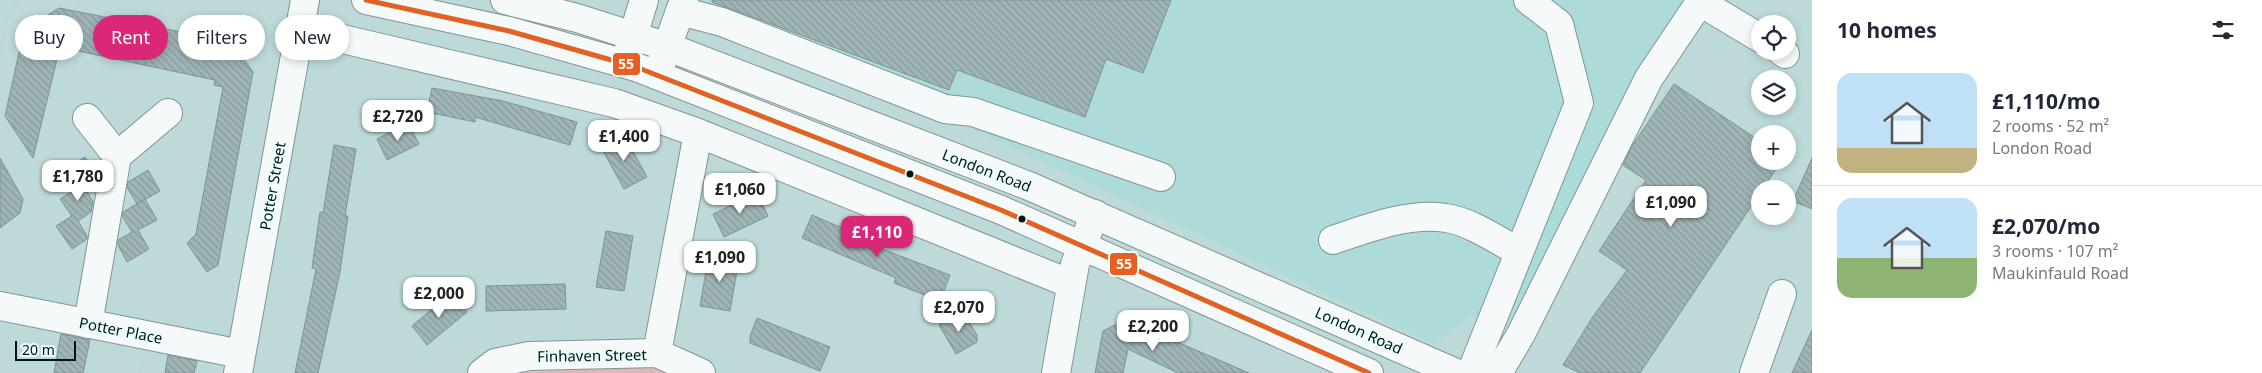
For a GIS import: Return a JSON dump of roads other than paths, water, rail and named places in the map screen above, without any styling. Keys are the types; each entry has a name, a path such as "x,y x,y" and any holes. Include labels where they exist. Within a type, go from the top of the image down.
{"street":[{"name":"Potter Street","path":"302,15 305,0"},
{"path":"366,0 509,31 624,63 657,75 992,206 1369,373"},
{"name":"London Road","path":"505,0 577,18 668,47 1010,179 1096,214 1456,373"},
{"path":"624,63 644,0"},
{"path":"1471,373 1579,103 1559,24 1528,0"},
{"path":"1498,373 1525,325 1648,78 1700,2 1751,33"},
{"path":"657,75 682,5 945,109 973,112 1161,177"},
{"path":"349,46 614,103 698,133 1071,284"},
{"name":"Potter Street","path":"240,364 295,60"},
{"path":"88,324 117,156 168,114"},
{"path":"87,118 117,156"},
{"path":"657,353 698,133"},
{"path":"1056,373 1075,264 1096,214"},
{"path":"1333,240 1405,219 1427,216 1448,218 1485,233 1519,252"},
{"path":"1754,373 1782,294"},
{"name":"Potter Place","path":"0,306 88,324 240,364"},
{"name":"Finhaven Street","path":"482,373 495,363 529,356 657,353 701,373"}]}
